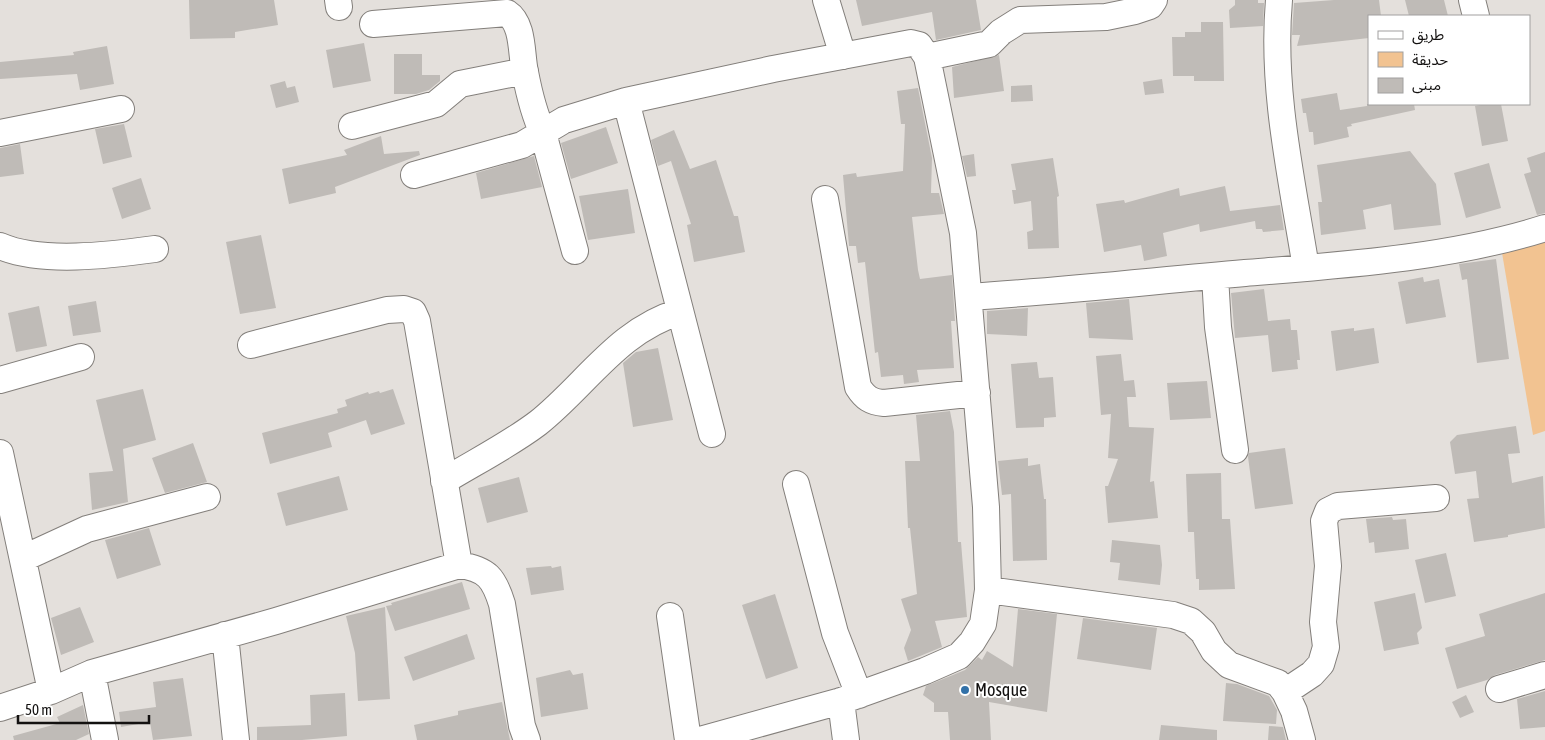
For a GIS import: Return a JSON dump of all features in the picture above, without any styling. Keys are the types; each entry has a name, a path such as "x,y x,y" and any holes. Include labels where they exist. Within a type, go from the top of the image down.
{"street":[{"path":"826,0 843,56"},
{"path":"926,57 989,44 1001,32 1020,20 1106,17 1150,6 1154,0"},
{"path":"1279,0 1278,32 1282,118 1306,268"},
{"path":"1472,0 1476,15"},
{"path":"373,24 507,13 517,26 536,119 543,133 575,251"},
{"path":"414,175 522,145 564,120 626,101 911,43 919,45 926,57 963,233 986,507 988,590 983,624 972,642 959,656 850,698 700,740"},
{"path":"352,126 436,104 460,84 525,71"},
{"path":"626,101 712,434"},
{"path":"0,133 121,109"},
{"path":"824,199 858,387 864,397 874,402 884,403 977,393"},
{"path":"969,297 1306,268 1438,252 1518,237 1545,228"},
{"path":"0,246 24,254 84,256 155,249"},
{"path":"1215,276 1218,327 1235,450"},
{"path":"251,345 386,310 404,309 413,312 417,321 459,565"},
{"path":"444,481 537,424 577,388 621,342 665,316 680,312"},
{"path":"0,380 81,357"},
{"path":"0,453 51,691"},
{"path":"796,484 850,698 846,740"},
{"path":"24,558 88,529 208,497"},
{"path":"1285,692 1312,674 1321,664 1326,647 1322,622 1328,566 1324,521 1328,511 1338,506 1436,498"},
{"path":"0,708 51,691 92,673 459,565 485,572 497,588 502,604 522,726 527,740"},
{"path":"988,590 1173,615 1191,621 1203,632 1214,651 1228,665 1278,683 1285,692 1294,711 1302,740"},
{"path":"670,616 688,740"},
{"path":"225,635 236,740"},
{"path":"92,673 104,740"},
{"path":"1499,689 1545,675"}],"green space":[{"path":"1545,234 1545,431 1533,435 1501,247"}],"building":[{"path":"189,0 274,0 278,25 235,32 235,38 190,39"},
{"path":"856,0 976,0 981,30 936,40 932,12 862,26"},
{"path":"1235,0 1258,0 1258,3 1264,3 1263,26 1230,28 1229,10 1235,5"},
{"path":"1334,0 1379,0 1381,15 1368,15 1368,38 1297,46 1300,35 1292,35 1294,3"},
{"path":"1405,0 1444,0 1448,15 1409,15"},
{"path":"1201,22 1223,22 1224,81 1194,81 1194,76 1173,76 1172,37 1185,37 1185,32 1201,32"},
{"path":"364,43 371,81 333,88 326,50"},
{"path":"107,46 114,84 80,90 77,74 0,79 0,62 74,55 73,52"},
{"path":"394,54 422,54 422,75 440,75 440,81 429,90 416,94 394,94"},
{"path":"999,55 1004,91 954,98 952,67"},
{"path":"1162,79 1164,93 1145,95 1143,82"},
{"path":"285,81 287,88 295,86 299,102 276,108 270,85"},
{"path":"1032,85 1033,101 1011,102 1011,86"},
{"path":"918,88 932,158 931,193 939,193 944,214 912,217 918,270 920,279 952,275 955,321 951,321 954,368 917,370 919,382 904,384 903,375 881,377 878,352 875,353 865,262 858,263 856,246 849,246 843,175 856,173 857,177 903,171 905,124 901,124 897,91"},
{"path":"1337,93 1340,110 1367,106 1368,104 1414,105 1415,110 1351,124 1352,126 1347,127 1349,137 1314,145 1313,132 1309,132 1306,113 1303,113 1301,99"},
{"path":"1501,105 1508,141 1482,146 1475,106"},
{"path":"124,124 132,157 103,164 95,129"},
{"path":"606,127 618,163 571,179 561,143"},
{"path":"674,130 690,169 716,160 734,216 738,216 745,252 694,262 687,225 691,224 671,161 658,166 651,140"},
{"path":"381,136 384,154 419,151 420,155 335,187 336,193 289,204 282,169 347,155 344,150"},
{"path":"20,144 24,174 0,177 0,148"},
{"path":"1410,151 1436,184 1441,225 1394,230 1391,204 1363,210 1366,229 1321,235 1318,202 1322,202 1317,165"},
{"path":"1545,152 1545,213 1537,215 1524,174 1531,172 1527,158"},
{"path":"974,154 976,176 967,177 962,156"},
{"path":"534,156 542,187 481,199 476,173"},
{"path":"1053,158 1059,196 1057,197 1059,248 1028,249 1027,232 1033,230 1031,201 1014,204 1012,190 1016,190 1011,164"},
{"path":"1489,163 1501,208 1466,218 1454,173"},
{"path":"141,178 151,209 122,219 112,188"},
{"path":"1225,186 1230,211 1280,205 1284,230 1263,232 1262,229 1256,229 1255,221 1200,232 1199,224 1163,233 1167,256 1144,261 1141,245 1104,252 1096,204 1124,200 1125,203 1179,188 1180,196"},
{"path":"628,189 635,233 588,240 579,196"},
{"path":"261,235 276,308 240,314 226,242"},
{"path":"1496,259 1509,359 1477,363 1467,279 1462,280 1459,264"},
{"path":"1423,277 1424,282 1439,279 1446,317 1406,324 1398,282"},
{"path":"1264,289 1268,321 1290,319 1291,330 1297,330 1300,360 1297,360 1298,369 1272,372 1268,335 1235,338 1231,293"},
{"path":"1129,299 1133,340 1089,338 1086,303"},
{"path":"96,301 101,332 73,336 68,306"},
{"path":"39,306 47,346 16,352 8,313"},
{"path":"1028,308 1027,336 987,334 987,311"},
{"path":"1354,328 1354,331 1374,328 1379,363 1336,371 1331,331"},
{"path":"658,348 673,420 633,427 623,363 636,352"},
{"path":"1121,354 1124,381 1134,380 1136,397 1127,397 1129,427 1154,428 1150,482 1154,481 1158,518 1108,523 1105,486 1108,486 1118,459 1108,458 1111,414 1101,415 1096,356"},
{"path":"1037,362 1039,378 1053,377 1056,417 1044,418 1044,427 1016,428 1011,364"},
{"path":"1207,381 1211,418 1170,420 1167,383"},
{"path":"143,389 156,440 123,449 128,502 92,510 89,473 113,471 96,400"},
{"path":"393,389 405,424 371,435 366,420 328,433 332,447 270,464 262,433 338,413 337,409 347,406 345,400 368,392 369,394 379,391 380,393"},
{"path":"950,411 954,432 958,542 961,542 967,617 935,621 942,647 908,661 904,648 911,630 901,599 917,594 910,528 908,528 905,461 920,461 916,415"},
{"path":"1516,426 1520,453 1508,454 1512,483 1543,476 1545,528 1508,535 1508,537 1474,542 1467,499 1479,498 1476,471 1455,474 1450,442 1457,435"},
{"path":"193,443 207,482 165,493 152,458"},
{"path":"1285,448 1293,504 1255,509 1249,453"},
{"path":"1028,458 1028,466 1040,464 1044,499 1046,499 1047,560 1013,561 1011,494 1002,495 998,461"},
{"path":"1221,473 1222,519 1230,519 1235,589 1199,590 1199,579 1196,579 1194,532 1188,532 1186,474"},
{"path":"339,476 348,510 286,526 277,493"},
{"path":"519,477 528,512 487,523 478,488"},
{"path":"1392,517 1393,520 1406,519 1409,549 1375,553 1374,542 1369,543 1366,519"},
{"path":"149,528 161,565 117,579 105,540"},
{"path":"1112,540 1160,545 1162,565 1160,585 1118,580 1120,563 1110,562"},
{"path":"1446,553 1456,596 1425,603 1415,560"},
{"path":"551,566 552,568 561,566 564,590 531,595 526,568"},
{"path":"462,582 470,609 395,631 386,606"},
{"path":"1415,593 1422,628 1417,633 1419,644 1384,651 1374,602"},
{"path":"1545,593 1545,660 1457,689 1445,648 1485,636 1479,614"},
{"path":"775,594 798,668 766,679 742,605"},
{"path":"80,607 94,642 61,655 51,618"},
{"path":"385,607 390,699 358,701 355,653 346,616"},
{"path":"1018,609 1057,614 1047,712 989,702 991,740 950,740 948,712 934,712 934,703 923,695 926,686 965,670 978,657 982,660 987,651 1013,667"},
{"path":"1083,618 1157,628 1151,670 1077,659"},
{"path":"467,634 475,659 413,681 404,657"},
{"path":"570,670 573,675 583,673 588,709 541,717 536,678"},
{"path":"183,678 192,736 153,740 150,722 121,727 119,712 156,707 153,682"},
{"path":"1226,683 1237,684 1269,696 1277,710 1276,724 1223,721"},
{"path":"1545,691 1545,727 1520,729 1517,699"},
{"path":"345,693 347,736 302,740 257,740 257,727 311,725 310,695"},
{"path":"1466,695 1474,712 1460,718 1452,702"},
{"path":"502,702 510,740 417,740 414,725 458,715 458,711"},
{"path":"83,705 89,734 76,740 14,740 13,736 60,723 57,717"},
{"path":"1161,725 1217,730 1217,740 1159,740"},
{"path":"1269,726 1283,727 1286,740 1268,740"}],"place":[{"name":"Mosque","path":"965,690"}]}
